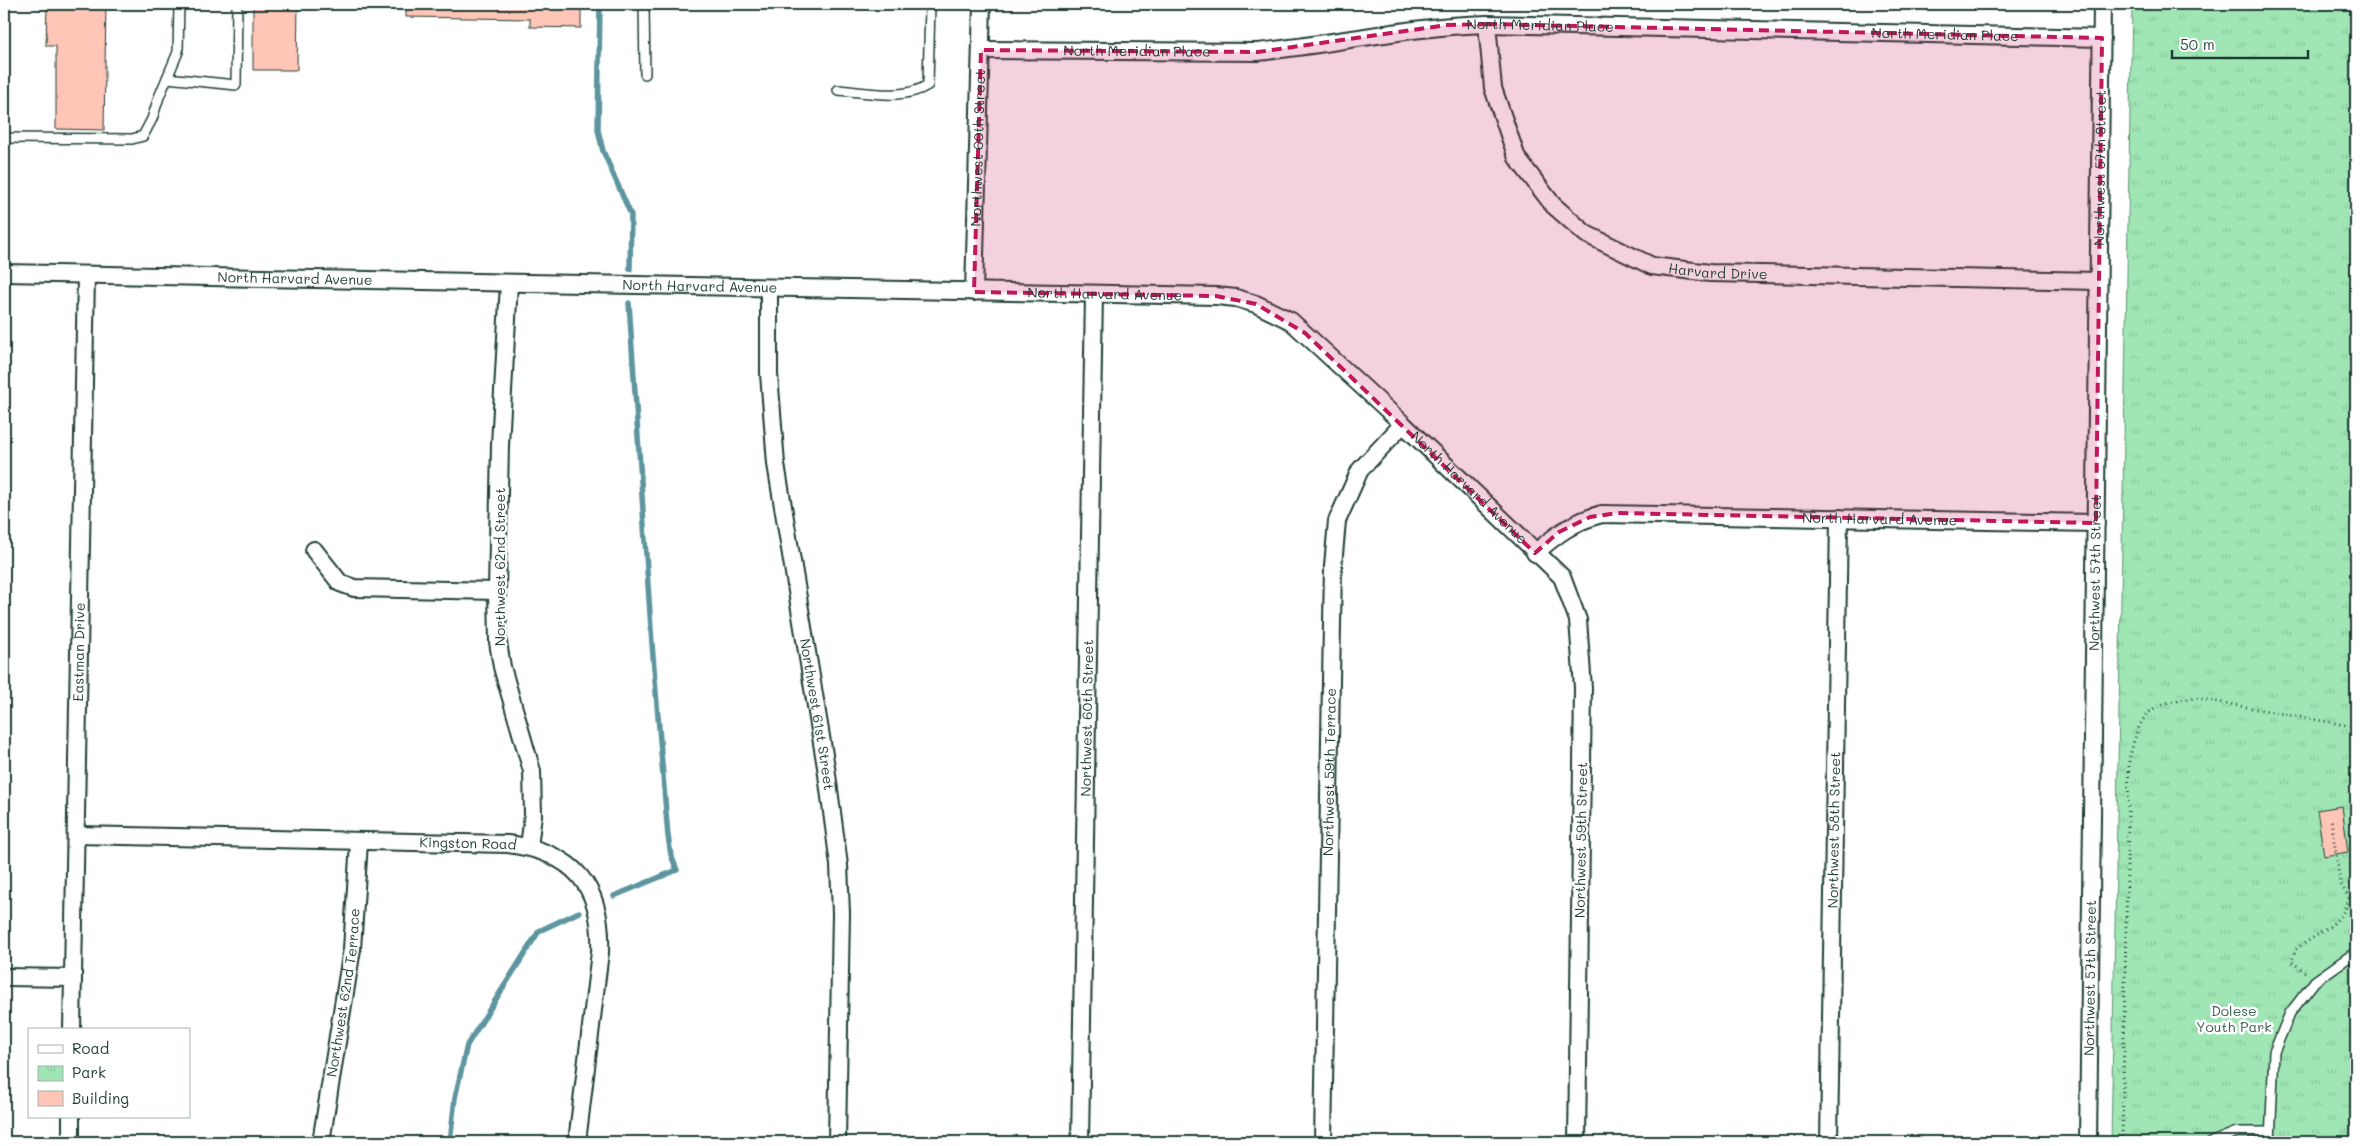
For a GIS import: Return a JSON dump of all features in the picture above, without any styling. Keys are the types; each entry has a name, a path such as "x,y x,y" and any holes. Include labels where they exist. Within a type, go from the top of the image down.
{"street":[{"name":"Northwest 60th Street","path":"974,292 982,4"},
{"name":"Northwest 57th Street","path":"2088,1142 2102,4"},
{"name":"North Meridian Place","path":"981,50 1258,52 1302,48 1447,25 1487,24 2102,38"},
{"name":"Harvard Drive","path":"1487,24 1493,88 1517,158 1553,205 1586,234 1652,266 1710,273 2098,281"},
{"name":"North Harvard Avenue","path":"4,273 1216,296 1236,298 1256,304 1291,321 1403,424 1535,553 1559,532 1576,522 1602,514 2096,523"},
{"name":"Eastman Drive","path":"72,1028 86,275"},
{"name":"Northwest 62nd Street","path":"509,283 500,444 497,591 498,642 502,667 532,772 533,815 529,847"},
{"name":"Northwest 61st Street","path":"770,288 769,374 776,464 826,767 839,865 841,930 838,1142"},
{"name":"Northwest 60th Street","path":"1080,1142 1094,294"},
{"name":"Northwest 59th Terrace","path":"1323,1142 1333,576 1337,521 1360,470 1403,424"},
{"name":"Northwest 58th Street","path":"1829,1142 1839,518"},
{"path":"314,550 340,583 354,588 497,591"},
{"name":"Northwest 59th Street","path":"1535,553 1562,577 1578,620 1583,688 1578,1142"},
{"name":"Kingston Road","path":"76,835 508,844 529,847 559,860 580,877 594,896 601,928 600,952 577,1142"},
{"name":"Northwest 62nd Terrace","path":"321,1142 352,949 359,842"},
{"path":"4,977 73,978"},
{"path":"71,1118 71,1142"}],"lane":[{"path":"4,138 132,140 143,136 152,119 178,52 179,4"},
{"path":"167,78 236,86 238,4"},
{"path":"644,4 645,74"},
{"path":"838,90 895,94 919,91 928,85 930,4"},
{"path":"2270,1142 2274,1052 2290,1013 2315,981 2356,952"},
{"path":"2212,1142 2237,1132 2270,1132"}],"path":[{"path":"2122,1142 2129,760 2136,732 2150,710 2172,700 2196,698 2356,726"},
{"path":"2331,818 2340,883 2349,898"},
{"path":"2349,898 2356,899"},
{"path":"2315,981 2292,962 2295,950 2311,937 2335,924 2342,916 2349,898"}],"highlighted area":[{"path":"1487,24 2102,38 2096,523 1617,513 1590,517 1559,532 1535,553 1305,333 1256,304 1216,296 974,292 981,50 1258,52 1447,25"}],"green space":[{"name":"Dolese Youth Park","path":"2132,4 2356,4 2356,1142 2111,1142"}],"building":[{"path":"47,4 106,4 104,130 56,129 56,46 46,46"},
{"path":"253,4 298,4 297,70 253,70"},
{"path":"406,4 581,4 581,28 530,27 530,19 406,17"},
{"path":"2342,806 2348,852 2324,856 2317,810"}],"waterway":[{"path":"600,4 598,130 603,151 631,215 630,269"},
{"path":"614,896 677,870 671,855 668,836 652,644 629,303"},
{"path":"450,1142 455,1098 467,1045 539,931 579,912"}]}
